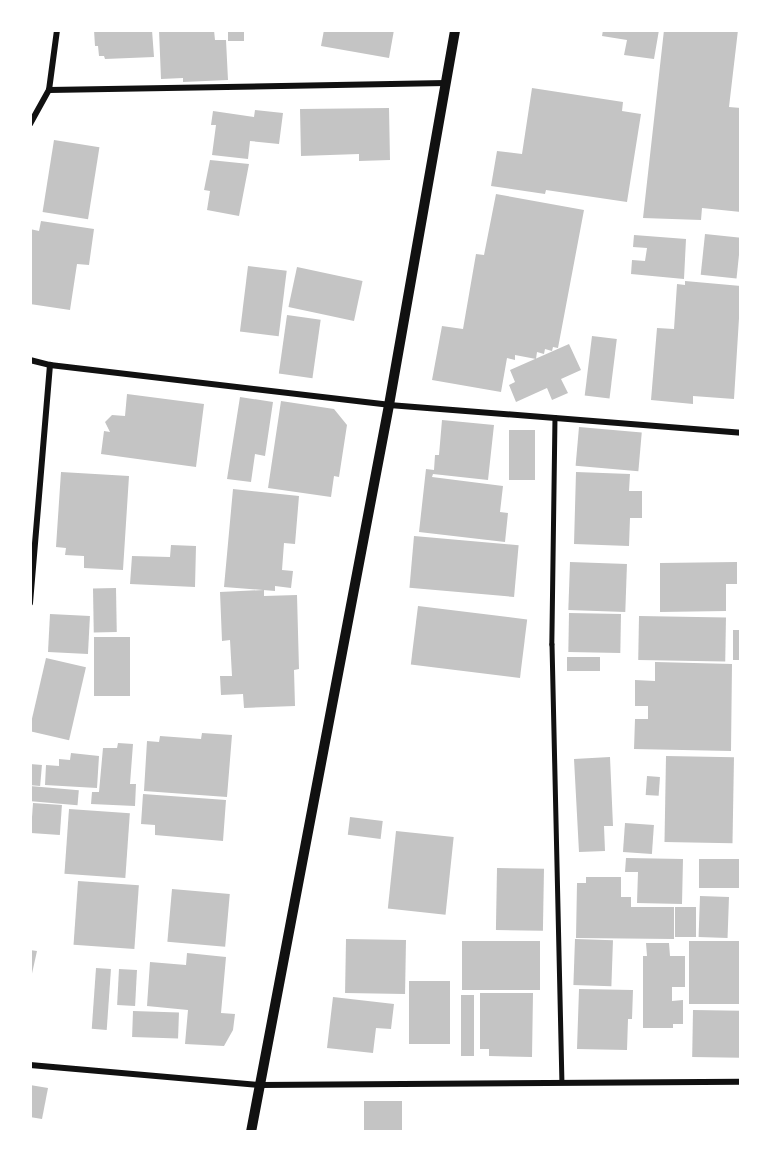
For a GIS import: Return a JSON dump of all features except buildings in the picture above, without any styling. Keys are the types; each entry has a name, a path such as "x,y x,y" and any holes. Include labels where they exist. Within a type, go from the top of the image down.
{"street":[{"path":"30,123 49,90 57,30"},
{"path":"251,1132 389,405 455,30"},
{"path":"49,90 446,83"},
{"path":"30,360 50,365 389,405 741,433"},
{"path":"30,603 50,365"},
{"path":"30,1065 260,1085 741,1082"}],"lane":[{"path":"555,417 552,644 562,1082"}]}
